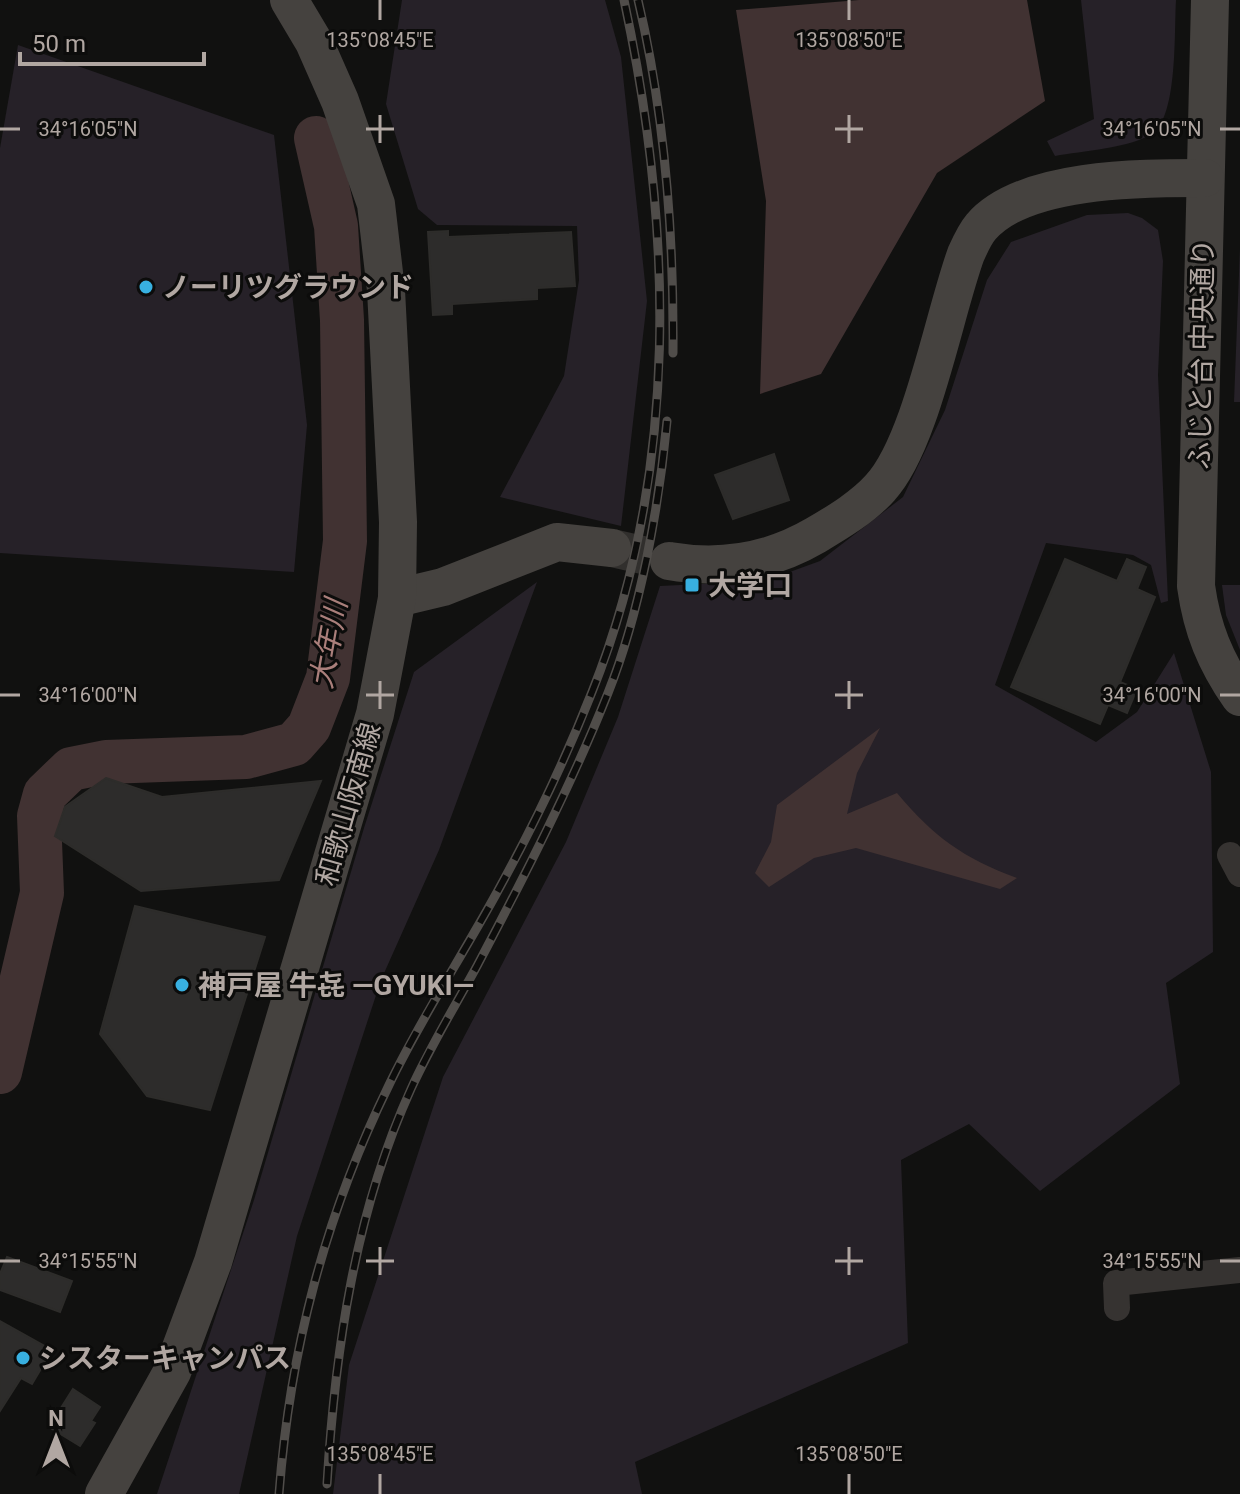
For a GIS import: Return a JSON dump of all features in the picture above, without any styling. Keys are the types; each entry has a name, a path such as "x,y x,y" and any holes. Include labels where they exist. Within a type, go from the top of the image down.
{"street":[{"name":"和歌山阪南線","path":"104,1494 172,1372 213,1262 375,714 397,598 398,522 386,290 376,204 340,101 314,42 289,0"},
{"name":"ふじと台 中央通り","path":"1210,0 1196,586 1201,621 1210,649 1240,697"},
{"path":"669,561 692,565 735,564 790,550 857,508 881,487 903,452 966,254 981,227 1009,206 1038,194 1115,181 1205,178"},
{"path":"397,598 443,587 557,542 612,548"},
{"path":"1117,1308 1116,1283 1240,1270"}],"shaded area":[{"path":"402,0 605,0 621,57 647,301 621,526 500,497 564,376 579,280 577,226 437,225 418,209 386,104"},
{"path":"859,0 1027,0 1045,101 937,173 821,374 760,394 766,201 736,10"},
{"path":"1081,0 1176,0 1171,91 1161,123 1153,133 1120,146 1055,156 1047,141 1094,119"},
{"name":"ノーリツグラウンド","path":"18,45 274,135 307,425 294,572 0,553 0,148"},
{"path":"1128,213 1142,218 1158,230 1163,261 1158,375 1168,601 1161,603 1151,565 1133,555 1046,543 995,685 1096,742 1137,712 1174,653 1211,772 1213,952 1166,983 1180,1084 1040,1191 969,1124 901,1160 908,1343 635,1462 642,1494 333,1494 349,1365 443,1077 566,842 618,717 660,586 765,581 820,561 903,497 945,410 987,280 1011,242 1087,215"},
{"path":"1240,248 1240,402 1234,402"},
{"path":"537,582 439,850 381,980 297,1236 239,1494 157,1494 254,1200 364,828 414,672"},
{"path":"1222,585 1240,585 1240,650 1226,615"},
{"path":"880,728 857,773 847,814 897,793 937,834 965,854 1017,878 1000,889 856,848 814,858 769,887 755,873 771,842 777,805"}],"building":[{"path":"448,231 448,237 571,232 575,286 537,288 537,299 452,304 452,314 433,315 428,232"},
{"path":"774,454 789,500 733,519 715,475"},
{"path":"1065,559 1117,581 1127,559 1146,567 1137,589 1155,597 1120,682 1137,689 1127,713 1108,705 1100,724 1011,687"},
{"path":"106,778 162,797 321,781 279,880 141,891 55,836 65,807"},
{"name":"神戸屋 牛㐂 ―GYUKI―","path":"135,906 265,937 210,1110 147,1096 100,1034"},
{"path":"7,1257 72,1281 60,1312 0,1290 0,1274"},
{"name":"シスターキャンパス","path":"0,1321 52,1350 32,1384 21,1378 0,1411"},
{"path":"73,1389 100,1407 91,1421 95,1423 80,1446 49,1427"}],"waterway":[{"name":"大年川","path":"0,1072 42,893 39,816 45,794 71,769 106,762 246,757 294,744 309,727 328,678 345,541 342,320 336,226 316,138"}],"tunnel":[{"path":"612,548 669,561"}],"railway":[{"path":"279,1494 284,1440 302,1335 314,1284 346,1184 402,1059 501,885 561,766 592,692 621,608 641,523 654,436 659,349 659,261 652,173 624,0"},
{"path":"638,0 655,87 666,176 672,265 673,353"},
{"path":"327,1484 342,1333 375,1184 418,1073 529,865 579,762 608,693 639,594 659,489 667,421"}],"place":[{"name":"ノーリツグラウンド","path":"146,287"},
{"name":"大学口","path":"692,585"},
{"name":"神戸屋 牛㐂 ―GYUKI―","path":"182,985"},
{"name":"シスターキャンパス","path":"23,1358"}]}
